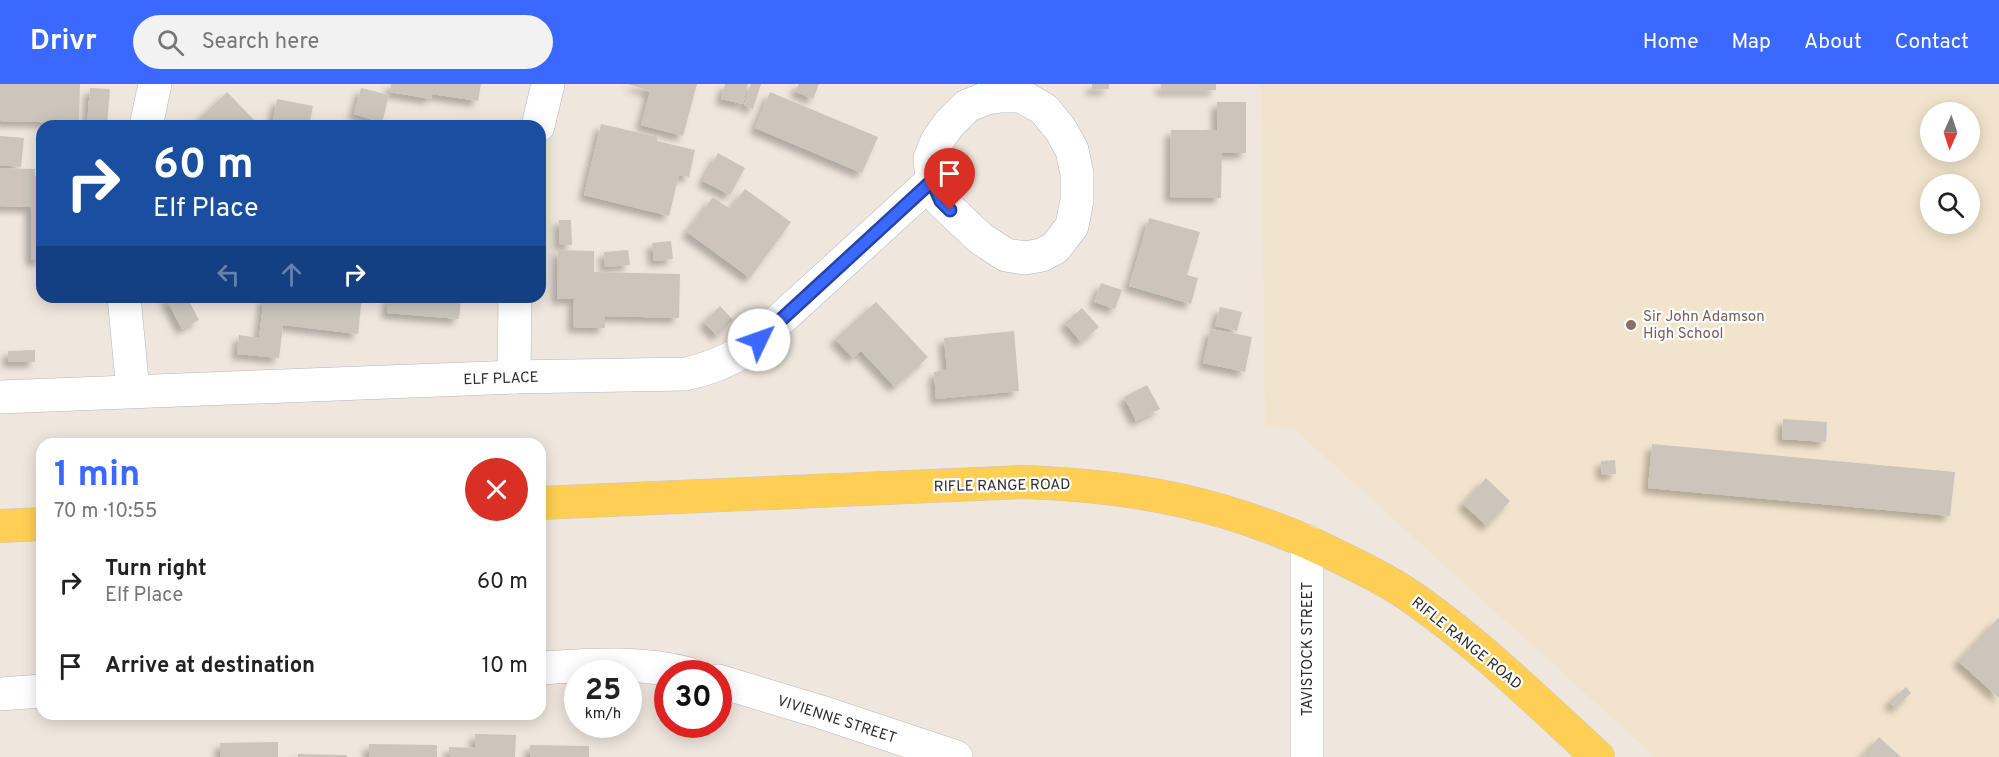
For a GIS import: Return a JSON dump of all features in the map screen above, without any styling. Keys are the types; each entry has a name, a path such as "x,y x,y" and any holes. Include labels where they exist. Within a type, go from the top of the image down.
{"main road":[{"name":"RIFLE RANGE ROAD","path":"546,503 1024,482 1082,484 1162,495 1224,510 1269,525 1359,567 1397,588 1446,622 1598,757"},
{"path":"0,526 36,524"}],"street":[{"path":"147,120 155,84"},
{"path":"539,120 548,84"},
{"path":"1021,96 1044,109 1061,130 1072,150 1077,174 1077,200 1072,226 1055,248 1042,255 1025,258 1006,255 959,220 941,201 932,181 930,158 937,141 949,124 967,106 987,98 1021,96"},
{"name":"ELF PLACE","path":"0,397 514,377 686,374 709,369 748,349 932,181"},
{"path":"125,303 133,392"},
{"path":"514,377 515,303"},
{"name":"TAVISTOCK STREET","path":"1307,542 1308,757"},
{"path":"546,668 612,664 654,667"},
{"name":"VIVIENNE STREET","path":"732,685 956,757"},
{"path":"0,693 36,692"}],"shaded area":[{"name":"Sir John Adamson High School","path":"1261,84 1999,84 1999,757 1655,757 1294,429 1265,427"}],"building":[{"path":"0,84 80,84 79,120 0,121"},
{"path":"391,84 481,84 478,101 432,94 431,99 390,92"},
{"path":"628,84 697,84 683,136 641,125 650,91"},
{"path":"725,84 748,84 743,104 721,99"},
{"path":"751,84 761,84 753,109 744,105"},
{"path":"799,84 819,84 813,99 795,91"},
{"path":"1092,84 1109,84 1109,89 1092,90"},
{"path":"1161,84 1216,84 1216,90 1161,90"},
{"path":"90,88 110,89 107,120 87,120"},
{"path":"361,88 389,95 383,120 373,120 354,114"},
{"path":"227,92 254,120 200,120"},
{"path":"770,92 878,137 862,173 755,128"},
{"path":"277,99 313,106 310,120 273,120"},
{"path":"1217,102 1246,102 1246,153 1222,153 1221,198 1170,197 1171,130 1217,130"},
{"path":"601,124 658,137 657,141 695,150 689,177 679,175 669,216 584,195"},
{"path":"0,136 24,138 21,167 0,165"},
{"path":"718,153 745,168 730,195 703,181"},
{"path":"0,168 35,169 36,260 31,260 31,207 0,206"},
{"path":"745,189 791,222 750,278 687,232 713,197 730,209"},
{"path":"1149,218 1200,232 1187,275 1198,278 1191,304 1129,286"},
{"path":"559,220 571,220 572,245 560,245"},
{"path":"671,241 673,259 654,261 652,243"},
{"path":"558,250 594,251 594,272 680,274 679,318 605,316 605,328 573,327 574,299 557,299"},
{"path":"628,250 630,265 605,267 604,252"},
{"path":"1101,283 1122,290 1115,309 1094,302"},
{"path":"876,302 928,357 895,387 861,351 853,358 835,339"},
{"path":"168,303 190,303 199,320 182,329"},
{"path":"263,303 361,303 358,334 283,325 279,358 237,354 239,335 259,338"},
{"path":"388,303 460,303 459,319 387,313"},
{"path":"720,306 733,320 717,336 704,322"},
{"path":"1220,307 1242,312 1237,331 1215,326"},
{"path":"1082,308 1099,327 1081,342 1065,323"},
{"path":"1211,329 1252,337 1245,372 1203,363"},
{"path":"1014,331 1019,391 936,399 934,372 947,370 944,338"},
{"path":"35,350 35,362 8,362 8,351"},
{"path":"1147,385 1160,409 1136,421 1124,397"},
{"path":"1783,419 1827,422 1826,442 1782,439"},
{"path":"1652,444 1955,472 1950,516 1648,488"},
{"path":"1615,460 1616,474 1602,475 1601,461"},
{"path":"1486,478 1510,501 1487,526 1463,504"},
{"path":"1999,617 1999,698 1958,661"},
{"path":"1906,687 1911,693 1895,708 1889,702"},
{"path":"475,734 516,735 515,757 449,757 449,747 475,748"},
{"path":"1879,737 1901,757 1862,757"},
{"path":"278,742 278,757 220,757 220,743"},
{"path":"369,744 437,745 437,757 369,757"},
{"path":"530,745 589,746 589,757 530,757"},
{"path":"298,754 347,755 347,757 298,757"}],"place":[{"name":"Sir John Adamson High School","path":"1631,325"}],"route":[{"path":"759,340 932,181 941,201 950,210"}]}
